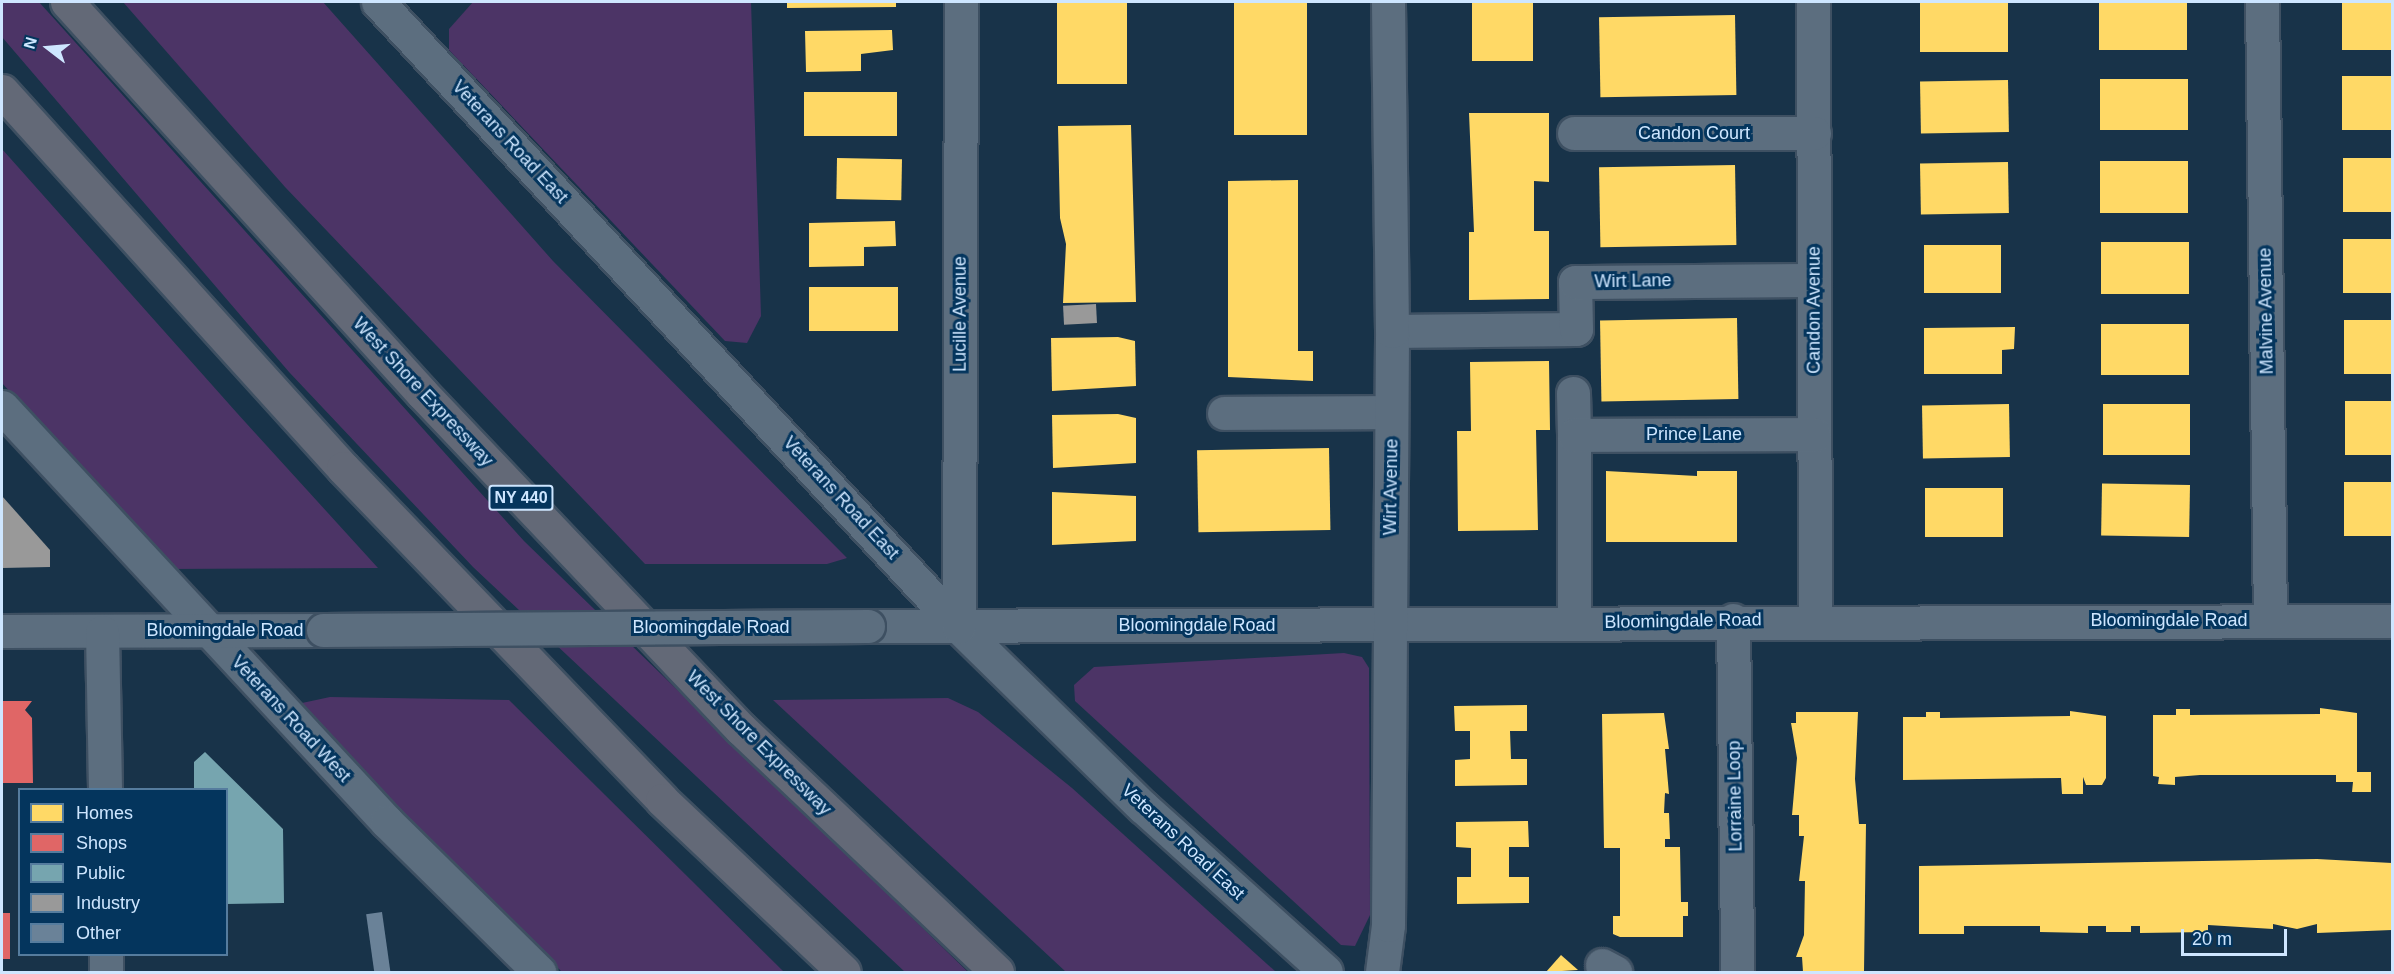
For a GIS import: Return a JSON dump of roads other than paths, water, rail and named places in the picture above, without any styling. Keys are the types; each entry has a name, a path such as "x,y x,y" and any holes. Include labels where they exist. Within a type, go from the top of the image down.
{"highway":[{"name":"West Shore Expressway","path":"68,2 422,393 741,729 997,972"},
{"path":"2,92 343,468 662,800 844,972"}],"street":[{"name":"Veterans Road East","path":"378,2 959,627 1143,807 1326,972"},
{"name":"Lucille Avenue","path":"959,627 961,2"},
{"name":"Wirt Avenue","path":"1382,972 1388,925 1392,331 1388,2"},
{"name":"Candon Avenue","path":"1813,2 1815,619"},
{"name":"Malvine Avenue","path":"2262,2 2270,621"},
{"name":"Candon Court","path":"1574,133 1814,133"},
{"name":"Wirt Lane","path":"1392,331 1576,329 1575,282 1814,280"},
{"path":"1573,393 1574,623"},
{"name":"Veterans Road West","path":"2,407 387,822 538,972"},
{"path":"1224,413 1391,412"},
{"name":"Prince Lane","path":"1574,435 1814,434"},
{"name":"Bloomingdale Road","path":"2,631 1574,623 1815,619 2392,621"},
{"name":"Lorraine Loop","path":"1733,620 1737,972"},
{"path":"102,632 105,788"},
{"path":"106,956 106,972"}]}
